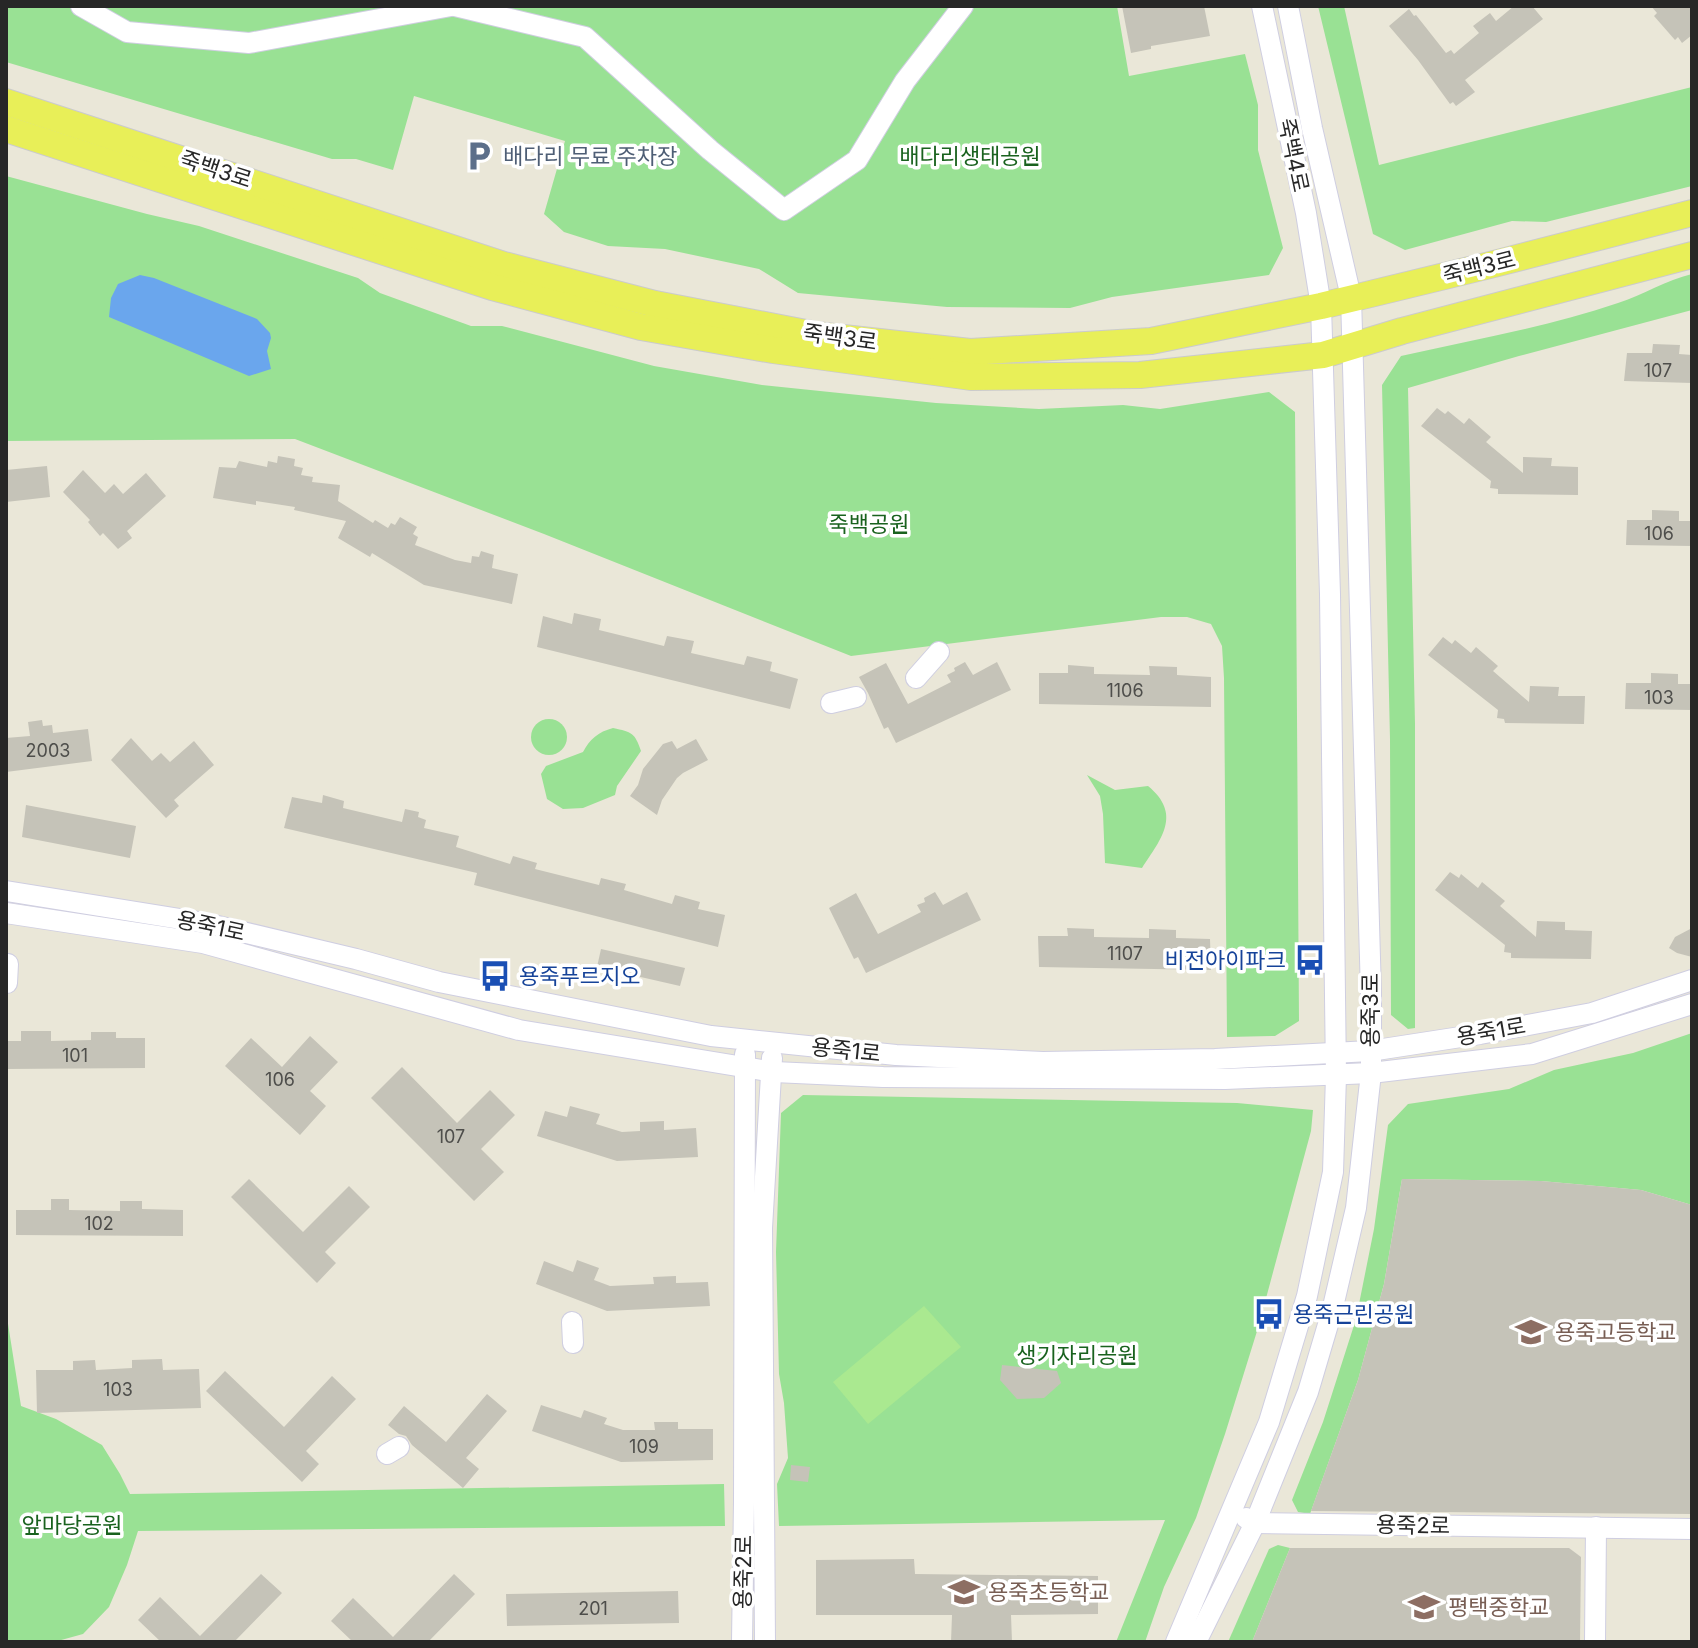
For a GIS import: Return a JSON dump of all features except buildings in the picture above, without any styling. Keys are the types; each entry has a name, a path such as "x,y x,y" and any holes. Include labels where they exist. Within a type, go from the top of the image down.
{"main road":[{"name":"죽백3로","path":"6,102 504,265 655,304 816,335 970,352 1151,341 1321,306 1692,213"},
{"name":"죽백3로","path":"6,129 492,287 641,327 773,350 971,377 1140,375 1323,355 1402,331 1692,255"}],"street":[{"path":"81,6 127,32 249,43 453,6 585,37 710,150 784,210 857,160 905,81 963,6"},
{"name":"죽백4로","path":"1176,1642 1269,1422 1307,1296 1333,1172 1336,1052 1330,594 1321,306 1306,213 1262,6"},
{"name":"죽백4로","path":"1288,6 1351,297 1353,346"},
{"name":"용죽3로","path":"1196,1642 1255,1523 1308,1392 1332,1311 1356,1208 1371,1073 1371,993 1353,346"},
{"path":"916,678 939,652"},
{"path":"831,703 856,697"},
{"name":"용죽1로","path":"6,891 205,923 439,982 711,1036 896,1055 1043,1062 1215,1059 1370,1051 1592,1013 1692,980"},
{"path":"6,913 203,943 519,1030 771,1071 915,1077 1225,1079 1336,1076 1532,1054 1692,1004"},
{"name":"용죽2로","path":"742,1642 745,1040"},
{"path":"765,1642 762,1228 773,1043"},
{"name":"용죽2로","path":"1231,1512 1255,1523 1692,1529"},
{"path":"1595,1642 1596,1527"}],"green space":[{"name":"배다리생태공원","path":"6,6 1117,6 1129,76 1245,54 1258,105 1258,150 1283,248 1269,275 1112,297 1070,308 947,307 798,293 759,269 665,249 608,246 564,232 544,214 565,141 414,96 393,170 356,159 332,159 6,62"},
{"path":"1318,6 1344,6 1379,165 1692,87 1692,186 1546,222 1512,221 1405,250 1373,234"},
{"name":"죽백공원","path":"6,176 199,226 358,278 380,293 471,326 502,326 654,366 762,385 936,403 1039,409 1123,405 1160,409 1269,392 1295,412 1299,1021 1275,1036 1227,1037 1224,678 1222,646 1211,624 1187,617 1161,617 851,656 295,439 6,441"},
{"path":"1692,274 1692,310 1408,388 1415,724 1415,1028 1408,1029 1391,1015 1390,739 1382,385 1401,356 1564,319 1618,303"},
{"path":"549,719 562,724 567,737 562,750 549,755 536,750 531,737 536,724"},
{"path":"613,728 632,734 641,751 617,786 615,795 583,808 563,809 547,799 541,774 546,766 583,752 595,737"},
{"path":"1087,775 1115,790 1148,786 1164,806 1166,816 1162,836 1142,868 1105,863 1100,796"},
{"path":"1692,1033 1692,1205 1641,1190 1541,1181 1402,1179 1384,1284 1358,1380 1310,1514 1298,1512 1292,1500 1323,1422 1356,1319 1374,1229 1388,1125 1408,1104 1509,1089 1554,1070 1633,1053"},
{"name":"생기자리공원","path":"803,1095 1237,1103 1313,1110 1311,1131 1258,1328 1225,1434 1196,1518 1164,1587 1145,1642 1116,1642 1165,1520 779,1526 777,1484 788,1458 779,1374 776,1252 781,1113"},
{"path":"924,1306 961,1347 868,1424 833,1382"},
{"name":"앞마당공원","path":"6,1311 21,1406 56,1419 102,1445 130,1494 724,1484 725,1526 138,1531 109,1607 83,1634 54,1642 6,1642"},
{"path":"1278,1545 1290,1548 1252,1642 1228,1642 1269,1549"}],"water":[{"path":"140,275 257,319 270,333 267,351 271,369 249,376 109,317 111,298 118,284"}],"place":[{"name":"배다리 무료 주차장","path":"479,156"},
{"name":"비전아이파크","path":"1310,960"},
{"name":"용죽푸르지오","path":"495,976"},
{"name":"용죽근린공원","path":"1269,1314"},
{"name":"용죽고등학교","path":"1531,1332"},
{"name":"용죽초등학교","path":"964,1592"},
{"name":"평택중학교","path":"1424,1607"}]}
